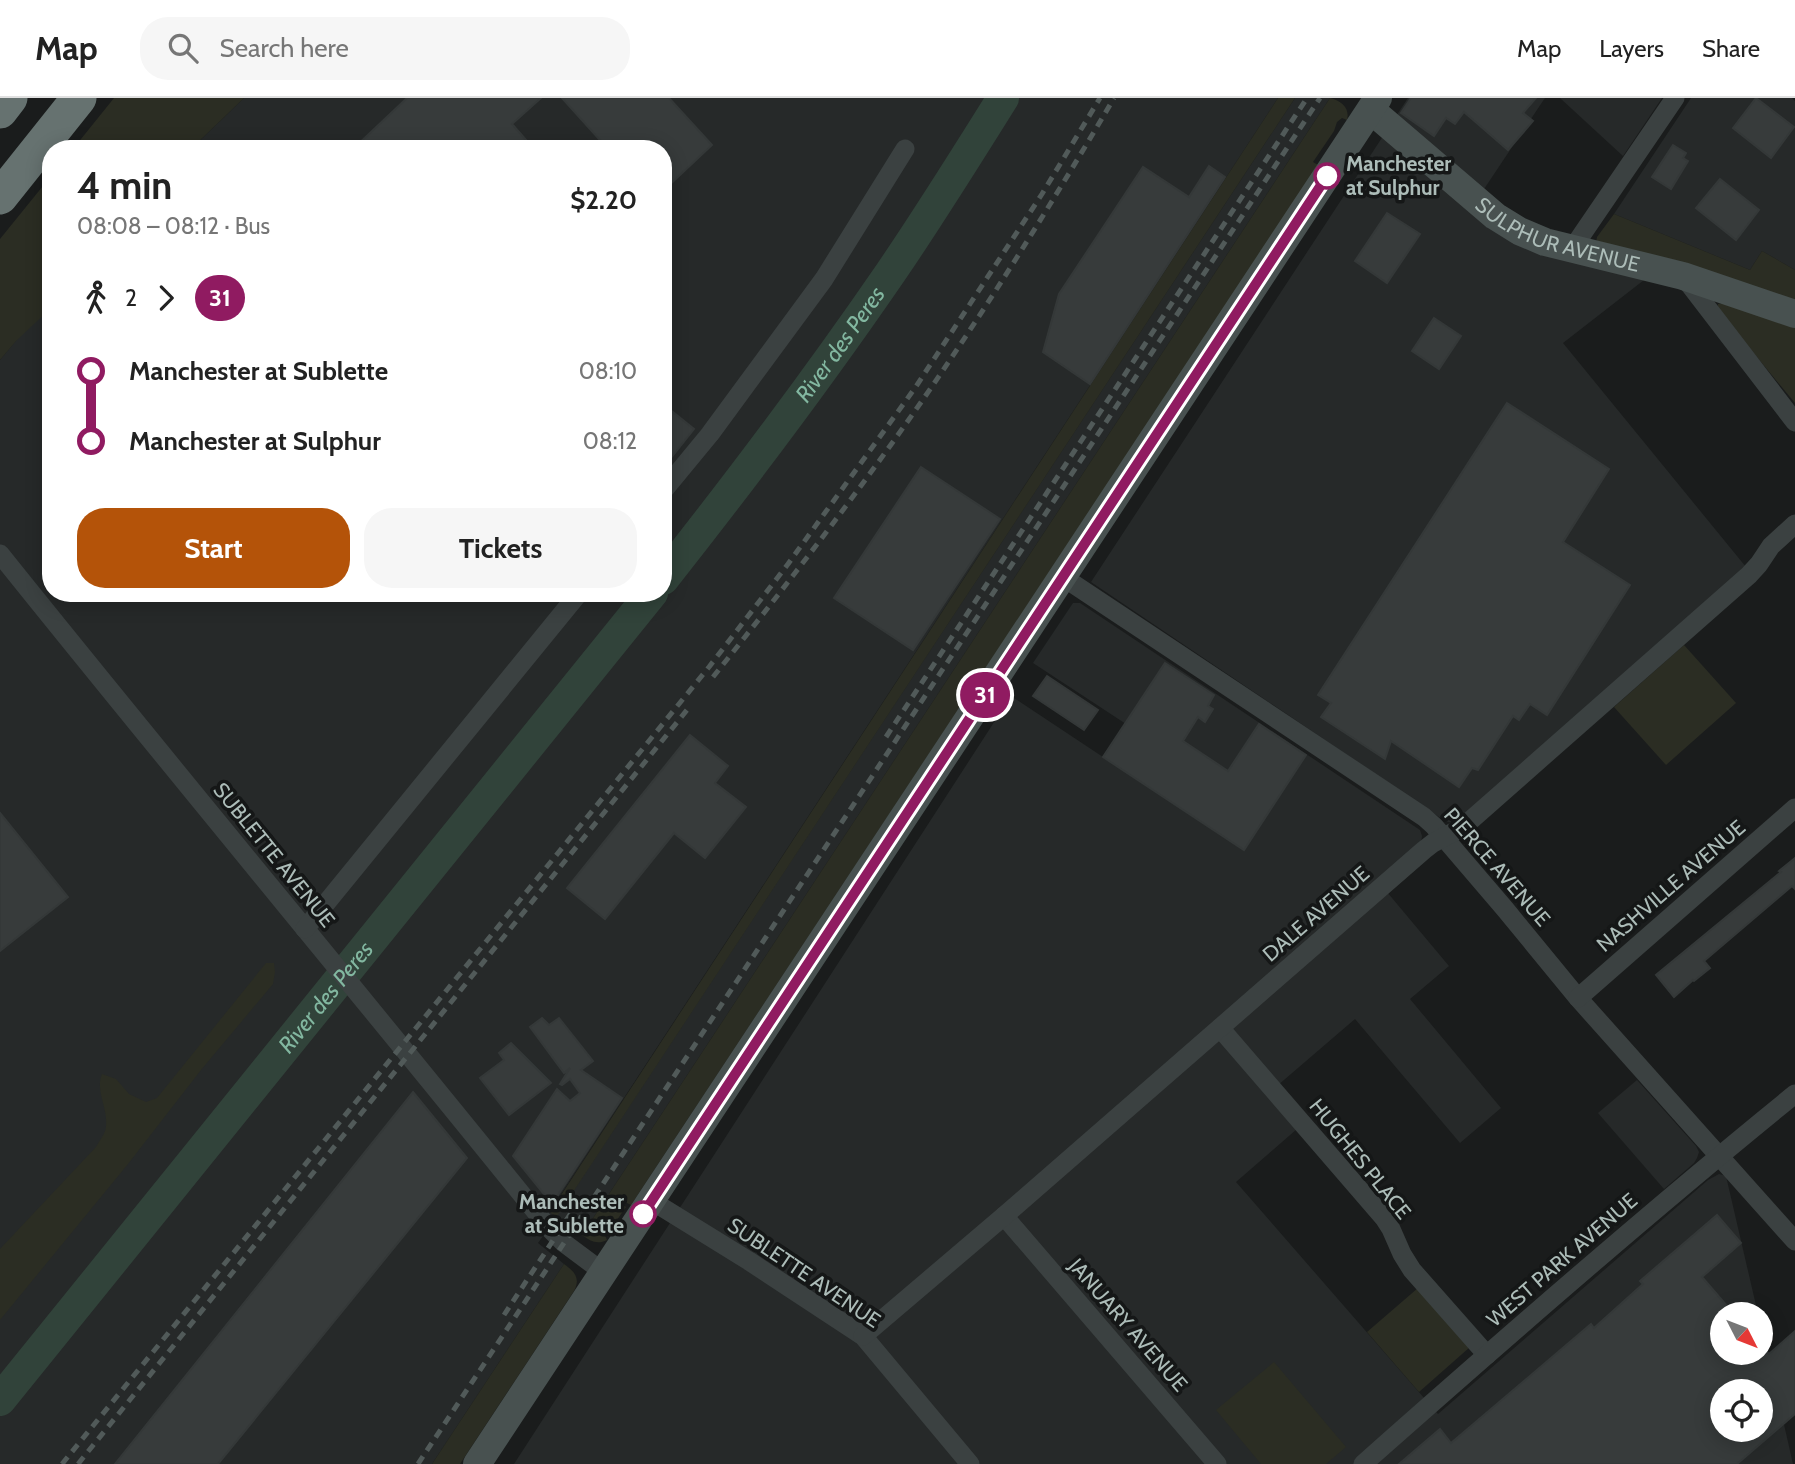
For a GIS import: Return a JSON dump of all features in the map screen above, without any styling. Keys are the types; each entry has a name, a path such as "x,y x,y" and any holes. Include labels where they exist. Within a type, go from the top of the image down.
{"highway":[{"path":"0,111 10,98"},
{"path":"45,140 79,98"},
{"path":"0,197 42,144"}],"main road":[{"name":"SULPHUR AVENUE","path":"1368,102 1495,216 1519,231 1545,242 1683,276 1795,314"},
{"path":"477,1464 1063,577 1368,102"}],"street":[{"path":"1573,249 1675,98"},
{"path":"672,480 710,434 824,278 905,149"},
{"path":"1683,276 1795,422"},
{"name":"DALE AVENUE","path":"863,1336 1424,850 1464,827 1749,575 1772,546 1795,524"},
{"name":"SUBLETTE AVENUE","path":"0,554 548,1227 564,1243 604,1272"},
{"name":"PIERCE AVENUE","path":"1063,577 1424,817 1444,837 1578,998 1795,1241"},
{"path":"310,936 572,602"},
{"name":"NASHVILLE AVENUE","path":"1578,998 1795,808"},
{"name":"HUGHES PLACE","path":"1220,1028 1384,1218 1412,1270 1486,1354"},
{"name":"WEST PARK AVENUE","path":"1363,1464 1486,1354 1795,1094"},
{"name":"SUBLETTE AVENUE","path":"652,1200 863,1336 970,1464"},
{"name":"JANUARY AVENUE","path":"1004,1216 1217,1464"}],"shaded area":[{"path":"114,98 244,98 200,140 80,140"},
{"path":"244,98 1278,98 550,1211 556,1217 1295,98 1330,98 582,1235 556,1218 538,1243 564,1264 432,1464 0,1464 0,360 42,309 42,602 672,602 672,140 200,140"},
{"path":"1278,98 1295,98 556,1218 550,1212"},
{"path":"1330,98 1344,106 1347,120 1342,118 1337,122 1313,162 1318,165 631,1205 625,1202 623,1205 626,1207 610,1230 604,1233 607,1240 591,1241 582,1235"},
{"path":"1408,98 1545,98 1470,210 1644,280 1563,343 1746,567 1458,821 1452,823 1445,821 1091,582"},
{"path":"1560,98 1662,98 1623,156"},
{"path":"1691,98 1792,98 1795,101 1795,270 1762,251 1750,270 1614,214"},
{"path":"42,187 42,316 0,360 0,239"},
{"path":"1614,214 1750,270 1762,251 1795,270 1795,306 1596,243 1597,237"},
{"path":"1724,303 1795,327 1795,403 1718,310 1718,304"},
{"path":"1073,603 1080,603 1420,830 1421,843 1212,1028 1297,1129 1236,1182 1438,1414 1708,1180 1719,1174 1726,1176 1755,1302 1710,1302 1710,1365 1771,1365 1793,1464 514,1464 1011,696 1103,757 1126,724 1033,663"},
{"path":"1684,645 1736,703 1666,765 1614,707"},
{"path":"1387,892 1449,966 1410,999 1501,1108 1460,1143 1355,1019 1277,1086 1230,1030"},
{"path":"266,963 274,963 273,984 0,1320 0,1249 96,1147 102,1137 106,1129 106,1119 100,1087 102,1074 116,1079 129,1094 146,1102 157,1098"},
{"path":"1637,1080 1699,1152 1694,1163 1664,1189 1598,1113"},
{"path":"564,1264 575,1275 577,1282 574,1291 460,1464 432,1464"},
{"path":"1418,1288 1470,1347 1419,1392 1367,1332"},
{"path":"1274,1362 1346,1447 1326,1464 1261,1464 1216,1410"}],"building":[{"path":"407,98 541,98 512,124 526,140 363,140"},
{"path":"562,98 669,98 712,145 672,183 672,140 600,140"},
{"path":"1411,98 1536,98 1523,113 1533,121 1508,150 1464,112 1455,124 1446,118 1434,136 1401,113"},
{"path":"1756,98 1794,127 1771,158 1733,128"},
{"path":"1673,145 1686,153 1683,158 1688,161 1671,189 1652,177"},
{"path":"1209,166 1225,177 1090,384 1043,352 1059,294 1143,167 1189,197"},
{"path":"1720,179 1759,210 1736,240 1696,208"},
{"path":"1387,213 1420,234 1387,283 1355,261"},
{"path":"1434,318 1461,336 1439,369 1412,351"},
{"path":"1507,403 1609,469 1563,542 1630,585 1547,715 1530,704 1519,720 1513,716 1478,770 1472,768 1459,787 1391,741 1385,759 1321,717 1331,703 1318,695"},
{"path":"672,411 694,429 672,457"},
{"path":"921,467 1000,519 913,650 834,598"},
{"path":"1165,663 1214,695 1208,706 1213,709 1205,722 1198,717 1183,741 1228,771 1259,724 1306,755 1244,850 1103,757"},
{"path":"1047,676 1098,710 1084,730 1033,696"},
{"path":"690,735 728,766 715,783 746,807 705,858 674,833 605,919 567,888"},
{"path":"0,813 68,897 0,951"},
{"path":"1795,858 1795,889 1792,886 1704,961 1710,968 1674,997 1656,975"},
{"path":"542,1018 549,1025 559,1018 593,1061 581,1070 622,1098 552,1204 513,1156 557,1089 570,1101 580,1093 570,1079 560,1084 570,1068 564,1073 530,1027"},
{"path":"511,1043 551,1083 509,1115 480,1078 504,1060 499,1053"},
{"path":"413,1092 467,1158 218,1464 115,1464"},
{"path":"1717,1215 1741,1243 1702,1277 1724,1302 1710,1302 1710,1365 1773,1365 1773,1350 1795,1331 1795,1414 1773,1433 1773,1379 1710,1379 1710,1442 1763,1442 1737,1464 1399,1464 1440,1429 1451,1443 1591,1324 1594,1328 1643,1284 1640,1281"}],"waterway":[{"name":"River des Peres","path":"672,568 780,427 864,311 1003,98"},
{"name":"River des Peres","path":"0,1400 645,602"}],"railway":[{"path":"62,1464 709,667 788,564 915,388 1042,194 1100,98"},
{"path":"713,677 821,539 924,398 1022,250 1114,98"},
{"path":"886,737 1307,98"},
{"path":"418,1464 1320,98"},
{"path":"78,1464 691,705"},
{"path":"504,1315 577,1204"}],"bus line":[{"name":"31","path":"643,1214 1327,176"}],"place":[{"name":"Manchester at Sulphur","path":"1327,176"},
{"name":"Manchester at Sublette","path":"643,1214"}]}
